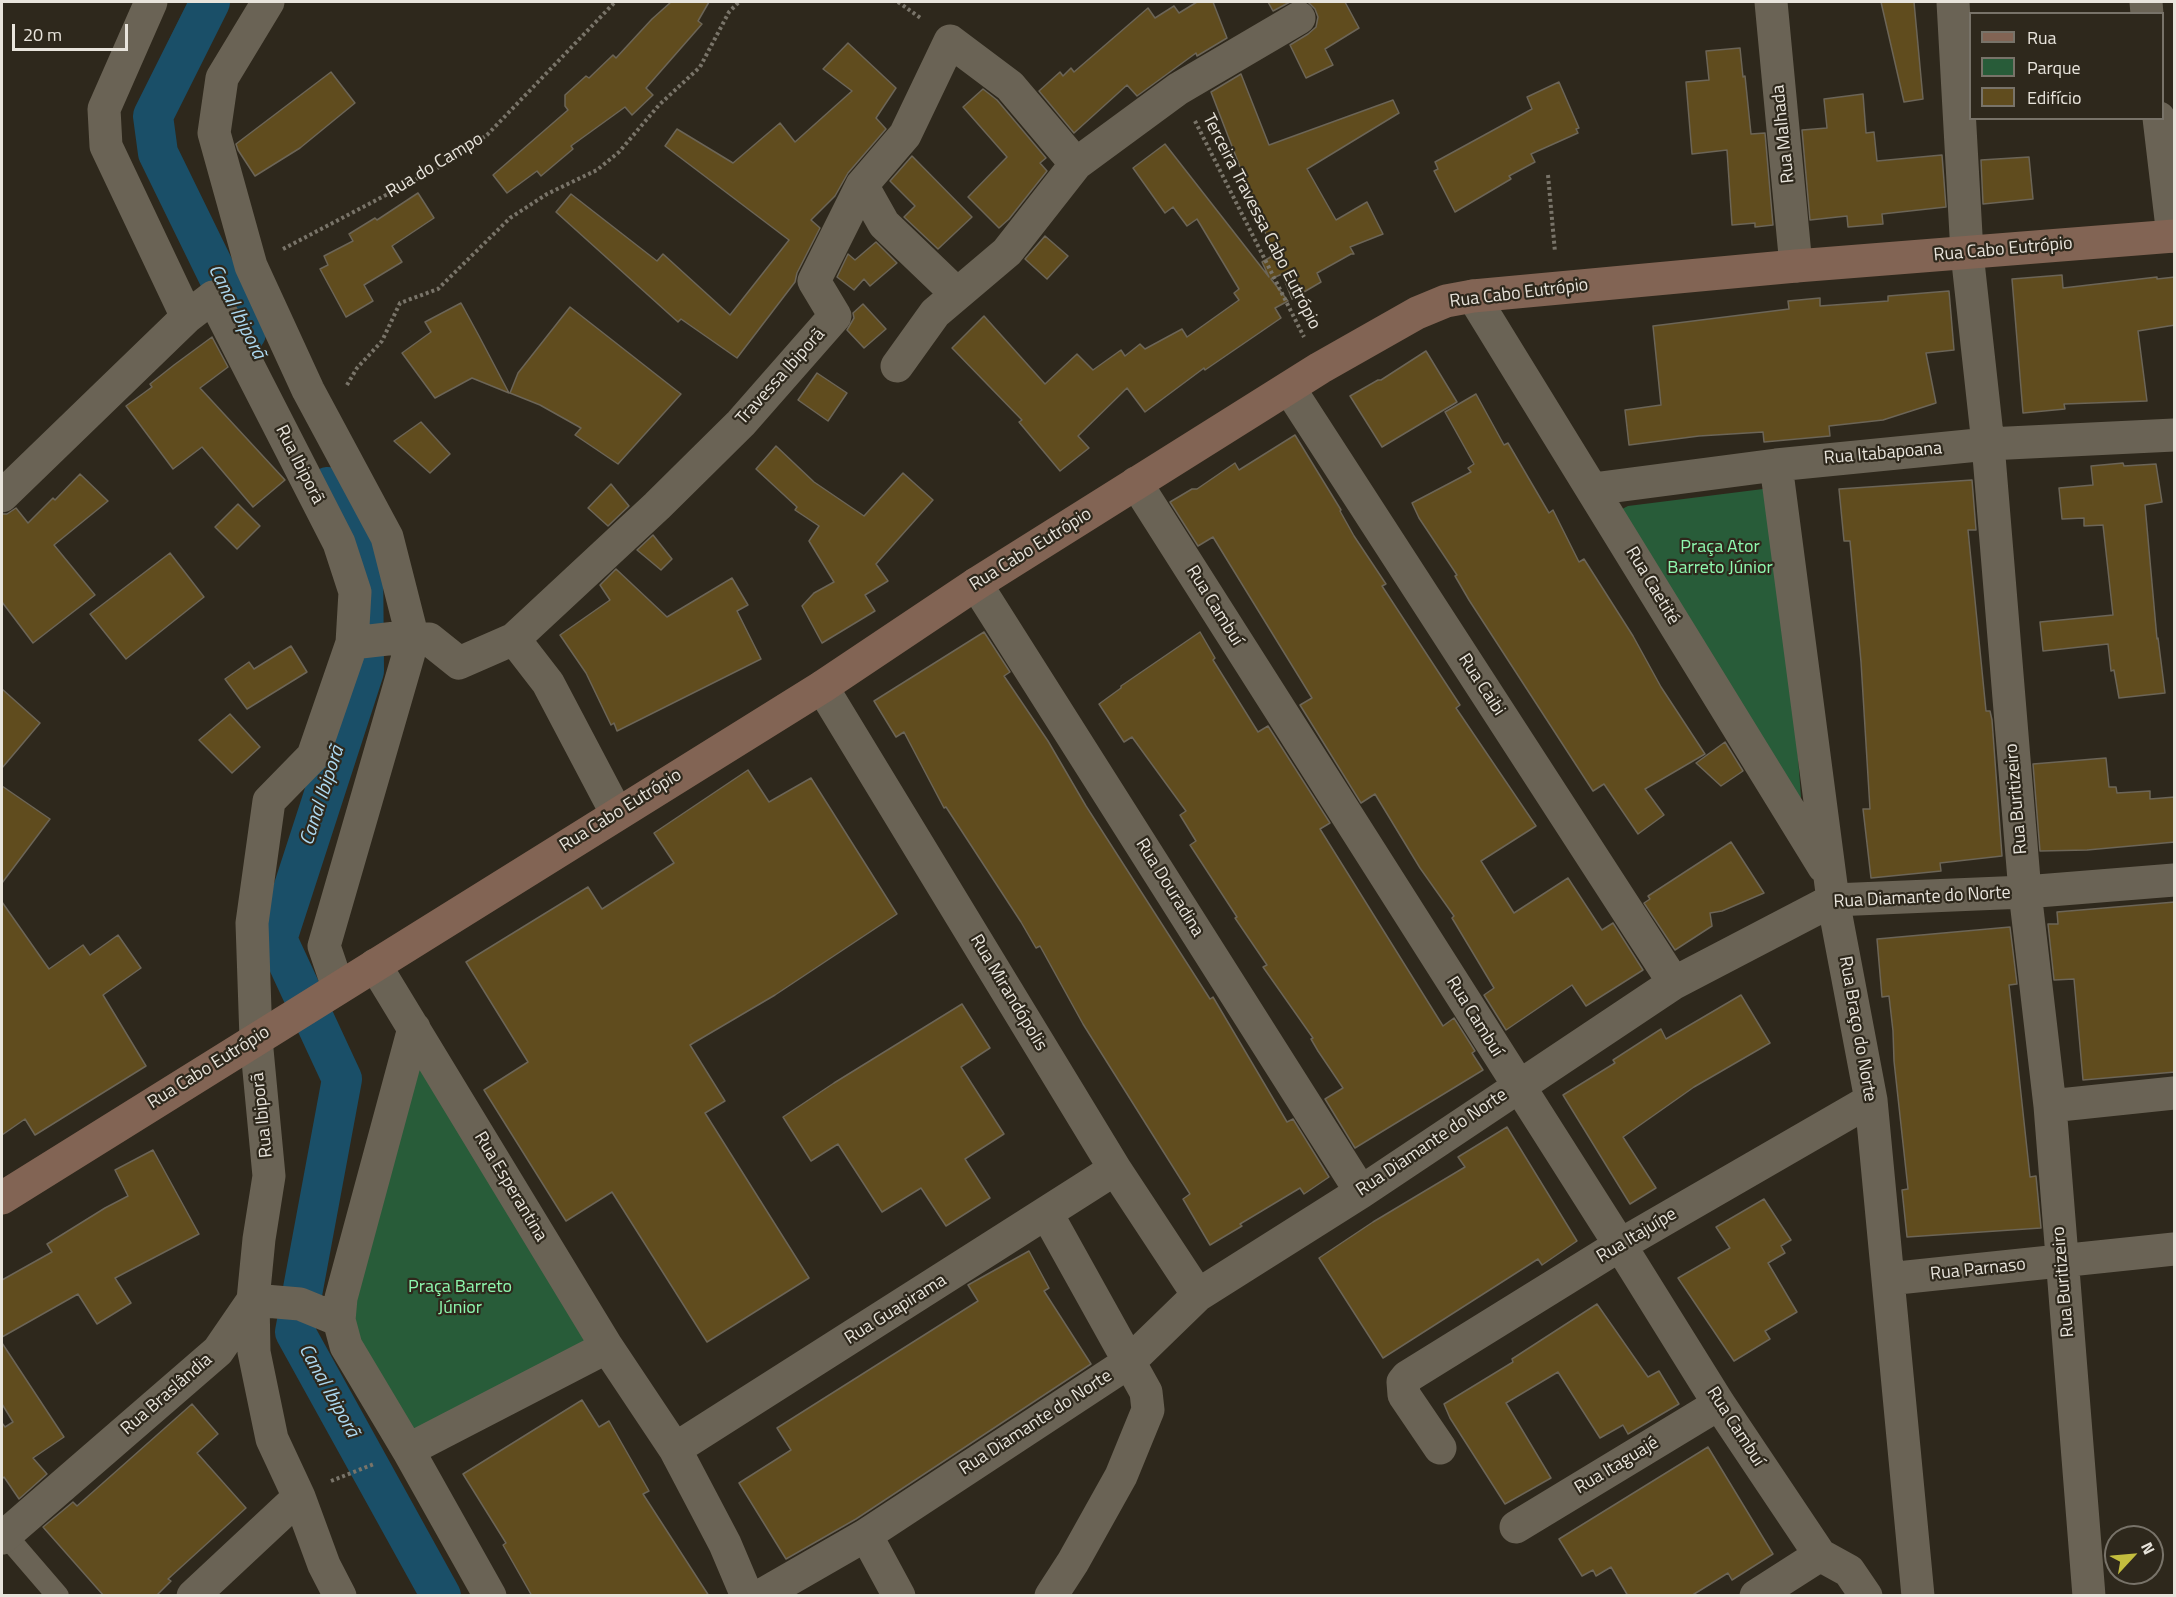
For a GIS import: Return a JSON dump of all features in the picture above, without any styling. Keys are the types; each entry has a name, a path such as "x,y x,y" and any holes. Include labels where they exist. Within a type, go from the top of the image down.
{"street":[{"path":"2,496 187,317 106,146 104,109 151,2"},
{"path":"268,2 222,78 214,133 251,266 308,390 387,537 404,638 324,946 338,987"},
{"name":"Rua Malhada","path":"1771,2 1796,266"},
{"name":"Rua Buritizeiro","path":"1953,2 1966,253 1988,444 2025,892 2050,1106 2090,1596"},
{"path":"897,366 935,313 1007,252 1076,164 1178,88 1299,18"},
{"name":"Travessa Ibiporã","path":"404,638 429,639 459,663 514,639 657,506 741,423 835,316 814,281 862,185 905,135 950,41 1010,86 1076,164"},
{"path":"2159,120 2174,236"},
{"path":"862,185 884,224 956,293"},
{"name":"Rua Cabo Eutrópio","path":"2,1198 822,687 976,584 1136,483 1320,368 1417,313 1446,301 1473,296 1796,266 2174,236"},
{"name":"Rua Caetité","path":"1473,296 1593,489 1831,888"},
{"name":"Rua Ibiporã","path":"187,317 213,297 339,543 355,592 353,643 313,756 269,801 252,923 257,1038 269,1176 259,1239 253,1300 254,1352 272,1439 310,1492 324,1565 340,1596"},
{"name":"Rua Caibi","path":"1289,388 1674,983"},
{"name":"Rua Itabapoana","path":"1593,489 1776,465 1988,444 2175,435"},
{"name":"Rua Braço do Norte","path":"1776,465 1831,888 1871,1100 1918,1596"},
{"name":"Rua Cambuí","path":"1136,483 1719,1404 1820,1555 1849,1571 1866,1596"},
{"name":"Rua Douradina","path":"976,584 1361,1192"},
{"path":"353,643 404,638"},
{"path":"514,639 548,683 617,814"},
{"name":"Rua Mirandópolis","path":"822,687 1115,1168 1198,1295"},
{"name":"Rua Diamante do Norte","path":"760,1596 866,1535 1130,1362 1198,1295 1361,1192 1674,983 1831,888 2025,892 2175,880"},
{"path":"375,964 414,1028 341,1298 339,1320 346,1346 395,1456 490,1596"},
{"name":"Rua Esperantina","path":"414,1028 607,1347 675,1449 725,1544 747,1596"},
{"path":"2050,1106 2175,1093"},
{"name":"Rua Itajuípe","path":"1440,1448 1404,1395 1403,1382 1407,1377 1620,1245 1871,1100"},
{"name":"Rua Guapirama","path":"675,1449 1047,1214 1115,1168"},
{"path":"1047,1214 1146,1392 1148,1410 1120,1476 1073,1562 1051,1596"},
{"name":"Rua Parnaso","path":"1888,1279 2175,1249"},
{"path":"253,1300 300,1304 339,1320"},
{"name":"Rua Braslândia","path":"3,1535 218,1351 253,1300"},
{"path":"395,1456 607,1347"},
{"name":"Rua Itaguajé","path":"1516,1527 1719,1404"},
{"path":"193,1596 310,1492"},
{"path":"866,1535 899,1596"},
{"path":"1756,1596 1820,1555"}],"lane":[{"path":"3,1535 58,1596"}],"path":[{"name":"Rua do Campo","path":"251,266 447,163 488,135 615,2"},
{"path":"325,421 357,368 382,341 400,303 438,289 510,218 547,194 597,170 620,152 659,105 700,67 729,12 739,2"},
{"name":"Terceira Travessa Cabo Eutrópio","path":"1178,88 1320,368"},
{"path":"1548,175 1558,288"},
{"path":"310,1492 395,1456"}],"green space":[{"name":"Praça Ator Barreto Júnior","path":"1763,489 1792,678 1801,797 1799,800 1622,509 1628,506"},
{"name":"Praça Barreto Júnior","path":"424,1045 604,1335 393,1453 344,1332"}],"building":[{"path":"671,2 709,2 698,21 702,24 646,88 653,95 632,115 625,107 571,146 573,149 541,176 537,171 507,193 493,175 568,110 565,106 565,95 586,76 589,78 613,55 616,58"},
{"path":"1197,2 1213,2 1227,38 1197,56 1196,53 1137,96 1127,85 1074,133 1039,91 1060,72 1063,76 1071,68 1074,72 1148,8 1155,18 1174,6 1179,13"},
{"path":"1268,2 1290,2 1273,11"},
{"path":"1308,2 1345,2 1359,28 1325,49 1333,65 1306,78 1290,45 1316,27 1318,17 1315,9"},
{"path":"1881,2 1914,2 1923,99 1904,102"},
{"path":"848,43 896,88 876,118 886,129 848,173 835,196 811,220 820,228 797,273 795,282 737,358 681,319 678,322 556,212 571,194 657,261 663,254 730,315 789,240 665,146 677,129 733,163 780,123 795,142 852,91 823,69"},
{"path":"1740,48 1751,134 1765,133 1773,225 1755,227 1755,223 1732,225 1727,150 1692,154 1686,82 1709,80 1706,51"},
{"path":"331,72 355,103 300,148 255,176 236,144"},
{"path":"1241,74 1269,145 1393,100 1399,113 1307,169 1336,220 1367,202 1383,234 1350,247 1354,254 1317,273 1321,282 1292,299 1282,274 1271,279 1288,301 1275,308 1281,318 1205,370 1204,368 1145,412 1127,388 1078,436 1089,448 1060,471 1019,422 1022,420 952,348 984,316 1045,384 1077,354 1093,370 1121,350 1125,356 1140,344 1145,349 1182,329 1187,337 1239,300 1234,293 1239,289 1197,219 1187,226 1173,207 1165,213 1133,168 1165,144 1269,277 1262,262 1274,255 1211,92"},
{"path":"1559,82 1579,128 1576,129 1578,133 1531,154 1535,162 1509,176 1511,179 1455,212 1434,171 1438,169 1435,162 1532,109 1527,97"},
{"path":"983,89 997,100 1046,158 1040,163 1047,171 1009,219 999,228 968,197 1007,157 963,107"},
{"path":"1863,94 1866,133 1874,132 1877,161 1942,155 1946,207 1882,214 1883,224 1848,227 1847,216 1810,220 1802,130 1827,128 1824,99"},
{"path":"912,156 972,217 938,249 904,217 915,206 890,181"},
{"path":"2029,157 2033,199 1983,204 1981,160"},
{"path":"418,193 434,218 392,246 402,262 364,285 373,301 346,317 320,269 328,265 324,256 353,241 349,234 375,218 377,220"},
{"path":"1045,236 1068,256 1047,279 1025,259"},
{"path":"876,242 897,263 870,286 864,279 854,290 837,277 848,254 855,260"},
{"path":"2062,275 2063,288 2175,277 2175,325 2138,331 2147,401 2064,404 2065,409 2023,413 2012,279"},
{"path":"1949,291 1954,350 1926,353 1936,403 1883,420 1829,426 1830,436 1764,442 1763,432 1699,436 1629,445 1625,410 1661,405 1653,326 1789,309 1788,301 1820,298 1820,306 1888,301 1888,296"},
{"path":"461,303 509,393 472,378 435,398 402,353 431,332 425,322"},
{"path":"863,304 886,329 864,348 847,330 854,318 853,313"},
{"path":"570,307 681,394 618,464 575,435 581,428 540,405 510,393 518,373"},
{"path":"212,337 228,367 200,388 285,480 253,507 202,447 173,469 126,406 152,387 150,384"},
{"path":"1426,351 1457,402 1382,447 1350,396 1381,380"},
{"path":"817,373 847,393 828,421 798,400"},
{"path":"1476,394 1504,445 1508,443 1549,513 1553,510 1579,562 1584,559 1633,636 1661,687 1705,754 1645,789 1664,815 1638,834 1604,784 1593,791 1469,600 1455,576 1457,575 1419,518 1412,503 1471,472 1468,468 1474,464 1445,412"},
{"path":"421,422 450,454 430,473 394,441"},
{"path":"1295,435 1341,510 1354,536 1386,584 1382,586 1460,705 1456,708 1536,826 1481,861 1514,913 1568,878 1602,930 1613,923 1643,970 1586,1006 1572,985 1506,1030 1484,995 1494,988 1452,918 1454,916 1420,868 1375,794 1361,803 1300,705 1312,698 1213,537 1198,546 1170,502 1192,489 1197,489 1235,463 1239,470"},
{"path":"776,446 814,482 864,516 903,473 933,500 876,564 888,581 865,595 875,611 822,643 802,606 814,593 834,582 809,541 819,526 795,510 797,507 756,469"},
{"path":"2123,463 2124,466 2156,464 2162,502 2145,505 2157,639 2165,693 2119,698 2114,670 2111,671 2108,644 2043,651 2040,622 2113,615 2103,525 2084,526 2084,518 2062,519 2059,488 2093,485 2091,466"},
{"path":"80,474 108,501 54,545 95,595 33,643 2,602 2,514 7,514 16,508 28,523"},
{"path":"1972,480 1976,530 1968,530 1986,711 1990,711 1992,720 2002,856 1940,863 1941,871 1871,878 1863,809 1870,809 1861,662 1850,541 1844,541 1839,489"},
{"path":"611,484 629,506 608,526 588,508"},
{"path":"238,504 260,526 237,549 215,527"},
{"path":"653,535 672,559 661,570 637,550"},
{"path":"170,553 204,597 126,659 90,614"},
{"path":"616,569 667,617 732,578 748,605 737,611 761,659 617,731 614,723 611,725 586,673 560,635 610,600 600,585"},
{"path":"984,632 1010,672 1004,676 1048,741 1086,806 1210,999 1213,997 1287,1122 1293,1119 1329,1177 1304,1194 1300,1188 1210,1245 1183,1199 1190,1194 1083,1024 1040,946 1036,948 946,807 944,808 904,732 896,737 874,701"},
{"path":"1200,632 1215,658 1213,660 1258,732 1268,726 1330,823 1320,829 1443,1026 1454,1018 1475,1051 1472,1053 1483,1070 1355,1148 1325,1099 1343,1088 1318,1051 1311,1039 1313,1038 1263,967 1267,965 1190,845 1196,841 1180,815 1186,811 1132,737 1124,742 1099,704 1121,686"},
{"path":"291,646 307,672 247,709 225,679 249,662 254,669"},
{"path":"2,689 40,723 2,768"},
{"path":"230,714 260,747 232,773 199,740"},
{"path":"1725,742 1743,771 1721,786 1696,763"},
{"path":"2106,758 2109,787 2116,787 2117,793 2150,791 2150,799 2175,797 2175,842 2087,850 2040,851 2033,764"},
{"path":"748,770 769,802 811,778 897,914 775,995 690,1045 725,1101 705,1113 809,1278 707,1342 612,1192 566,1221 484,1090 528,1062 466,962 588,887 602,909 674,863 654,833"},
{"path":"2,786 50,819 2,883"},
{"path":"1731,842 1764,893 1722,911 1710,913 1712,926 1675,950 1644,903 1650,899 1648,896"},
{"path":"2,902 49,969 83,945 90,955 118,935 141,968 103,995 146,1066 35,1135 25,1119 2,1135"},
{"path":"2175,902 2175,1072 2083,1080 2074,979 2054,980 2048,924 2058,924 2057,912"},
{"path":"2010,927 2017,984 2009,985 2030,1177 2036,1176 2041,1228 1907,1237 1902,1190 1908,1189 1894,1061 1893,1031 1889,996 1882,997 1877,939"},
{"path":"1741,995 1770,1043 1694,1087 1623,1137 1656,1188 1630,1204 1563,1095 1615,1063 1613,1060 1661,1029 1666,1039"},
{"path":"962,1004 990,1048 961,1067 1004,1134 965,1159 990,1198 946,1226 921,1188 882,1212 838,1144 811,1161 783,1117"},
{"path":"1507,1127 1577,1241 1542,1265 1538,1259 1383,1358 1319,1258 1373,1222 1465,1167 1458,1157"},
{"path":"153,1150 199,1234 115,1278 131,1303 97,1324 78,1294 2,1337 2,1280 52,1252 47,1244 128,1196 115,1170"},
{"path":"1764,1199 1791,1240 1781,1246 1785,1253 1768,1263 1797,1312 1765,1331 1770,1339 1734,1361 1678,1278 1730,1248 1716,1227"},
{"path":"1029,1251 1049,1288 1044,1291 1091,1364 856,1519 786,1559 739,1483 791,1450 777,1428 978,1301 968,1285"},
{"path":"1597,1304 1648,1377 1659,1371 1679,1404 1628,1434 1623,1425 1600,1438 1558,1372 1506,1403 1551,1478 1505,1504 1450,1418 1444,1404 1513,1362 1512,1359"},
{"path":"2,1343 64,1437 33,1458 47,1474 19,1499 4,1477 2,1479 2,1423 5,1427 13,1422 2,1404"},
{"path":"582,1400 599,1427 609,1421 649,1491 643,1494 709,1596 532,1596 503,1545 506,1543 463,1474"},
{"path":"192,1404 218,1434 197,1453 246,1508 168,1579 171,1581 156,1596 104,1596 43,1527 73,1502 77,1506"},
{"path":"1708,1447 1773,1554 1732,1580 1728,1573 1691,1596 1628,1596 1611,1567 1596,1576 1593,1570 1582,1576 1559,1539"}],"waterway":[{"name":"Canal Ibiporã","path":"210,2 153,116 158,153 246,333"},
{"name":"Canal Ibiporã","path":"328,487 363,553 364,671 277,939 342,1079 295,1332 441,1596"}]}
